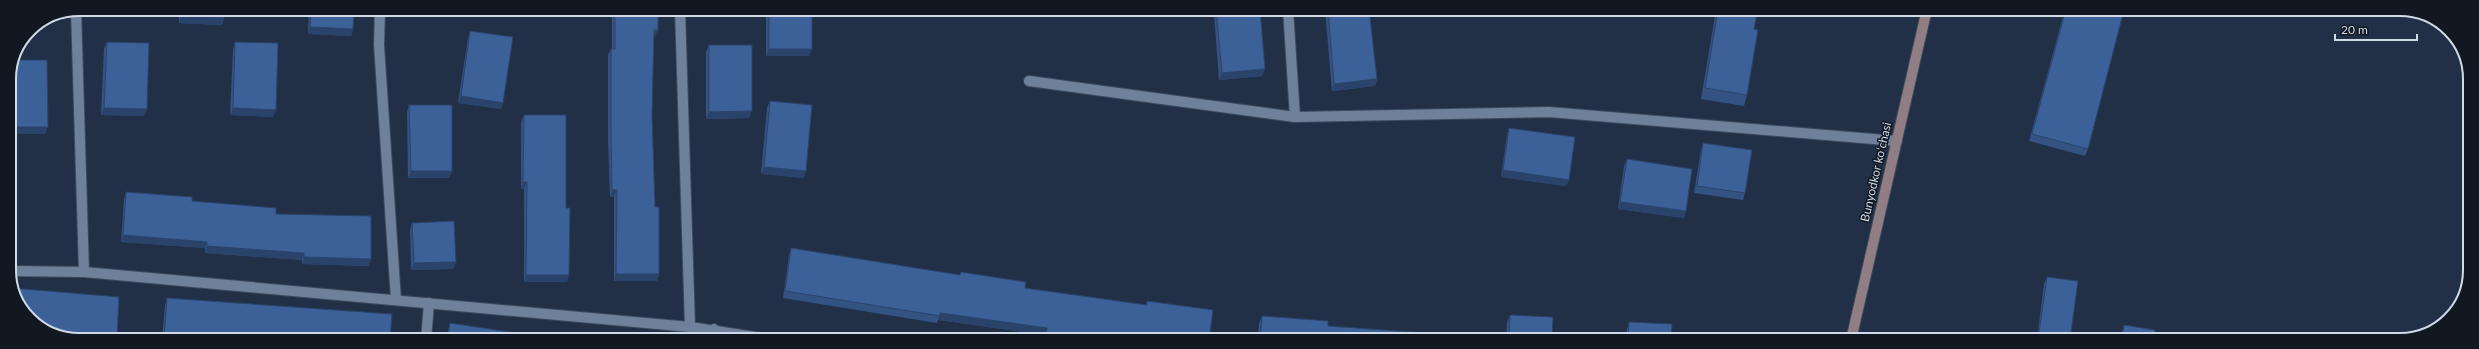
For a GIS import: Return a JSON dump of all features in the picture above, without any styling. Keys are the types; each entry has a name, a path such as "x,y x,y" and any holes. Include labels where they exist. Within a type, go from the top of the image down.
{"main road":[{"name":"Bunyodkor koʻchasi","path":"1853,333 1926,16"}],"street":[{"path":"76,16 84,272"},
{"path":"380,16 379,45 396,300"},
{"path":"680,16 690,327"},
{"path":"1288,16 1295,117"},
{"path":"1029,82 1295,117 1549,112 1897,141"},
{"path":"16,271 84,272 690,327 708,333"},
{"path":"427,333 430,303"}],"building":[{"path":"181,16 224,16 224,18"},
{"path":"311,16 354,16 353,29 310,27"},
{"path":"615,16 658,16 658,30 654,30 652,115 655,207 659,207 659,274 616,274 617,190 612,190 611,133 611,49 615,49"},
{"path":"769,16 812,16 812,49 769,49"},
{"path":"1217,16 1261,16 1265,69 1222,73"},
{"path":"1329,16 1370,16 1377,79 1334,84"},
{"path":"1717,16 1757,16 1754,29 1758,30 1747,95 1705,88"},
{"path":"2064,16 2122,16 2088,149 2032,134"},
{"path":"470,31 513,37 503,103 461,96"},
{"path":"107,42 149,43 147,109 104,108"},
{"path":"235,42 278,43 276,110 233,108"},
{"path":"709,45 752,45 752,111 709,112"},
{"path":"19,60 47,60 48,127 16,127 16,79"},
{"path":"770,101 812,105 806,171 764,167"},
{"path":"409,105 452,105 452,171 411,171"},
{"path":"524,115 566,115 566,208 570,208 569,275 526,275 527,182 523,182"},
{"path":"1509,128 1575,137 1569,180 1503,170"},
{"path":"1703,143 1752,150 1745,193 1697,186"},
{"path":"1627,159 1692,169 1686,211 1620,202"},
{"path":"126,192 192,197 192,201 276,208 276,214 371,216 371,259 304,257 304,253 207,246 207,242 123,235"},
{"path":"454,221 456,262 414,263 412,223"},
{"path":"791,248 960,275 961,272 1026,282 1025,288 1147,305 1147,301 1213,310 1210,333 1046,333 1047,328 940,313 940,316 785,291"},
{"path":"2047,277 2078,281 2071,333 2039,333"},
{"path":"19,289 119,297 117,333 79,333 63,331 44,322 29,308 24,301"},
{"path":"167,298 392,314 391,333 164,333"},
{"path":"1510,315 1553,317 1552,333 1509,333"},
{"path":"1262,316 1328,321 1328,326 1426,333 1261,333"},
{"path":"1629,322 1672,324 1671,333 1628,333"},
{"path":"450,323 516,333 449,333"},
{"path":"2124,325 2155,330 2155,333 2123,333"}]}
